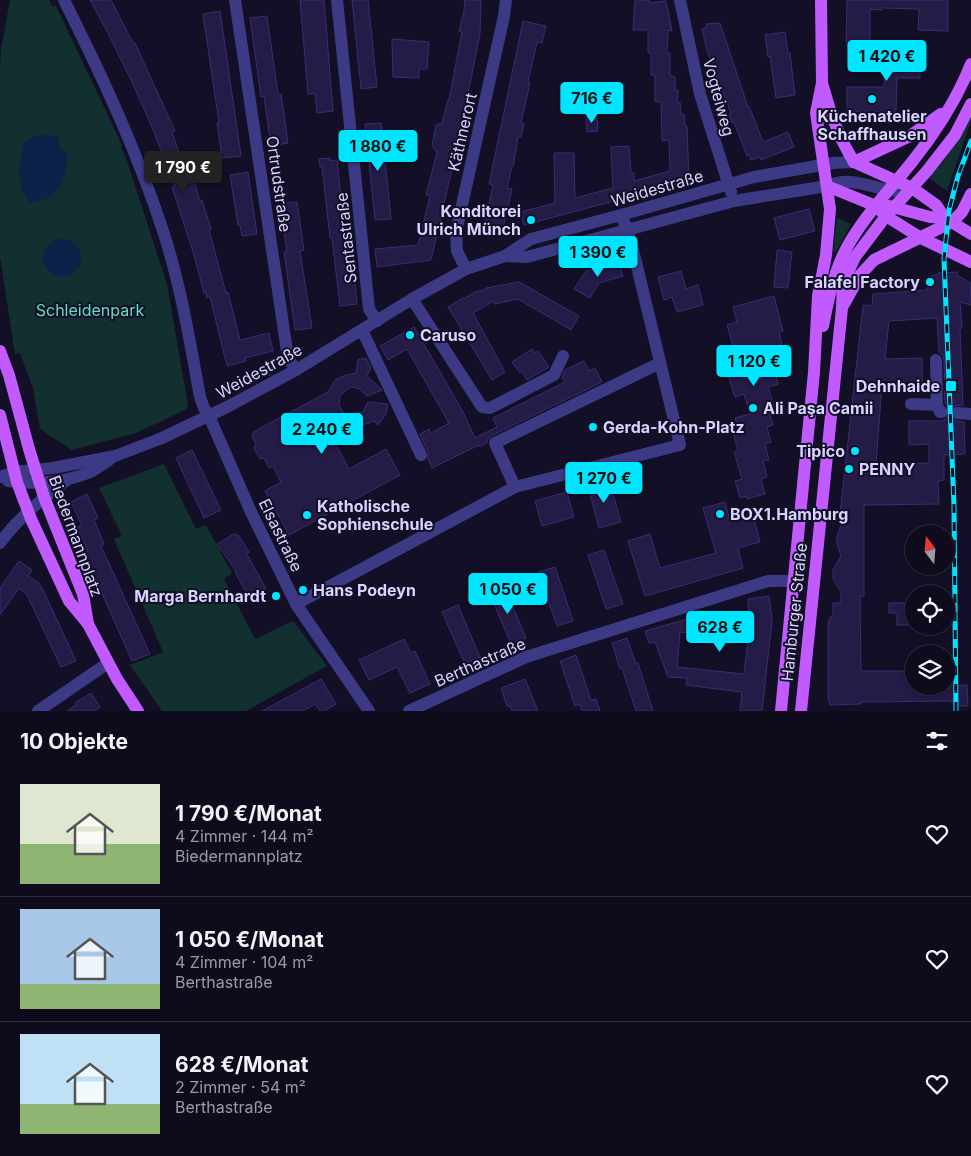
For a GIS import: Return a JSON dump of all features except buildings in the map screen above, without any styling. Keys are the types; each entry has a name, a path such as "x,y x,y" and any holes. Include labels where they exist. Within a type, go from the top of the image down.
{"main road":[{"path":"821,0 822,83 833,123 854,162 893,185 912,188 936,205 949,220 971,234"},
{"name":"Hamburger Straße","path":"814,372 830,291 843,254 863,222 913,161 949,109 965,80 971,64"},
{"name":"Hamburger Straße","path":"781,711 814,372 818,296 826,256 830,209 816,113 822,83"},
{"name":"Hamburger Straße","path":"801,711 843,283 855,256 890,212 927,172 955,134 971,104"},
{"path":"854,162 910,136 949,109"},
{"path":"827,186 890,212 949,220 962,212 971,194"},
{"path":"890,212 921,238 971,262"},
{"name":"Hamburger Straße","path":"842,308 860,274 874,260 921,238 949,220"},
{"name":"Biedermannplatz","path":"0,356 9,375 44,497 83,594 88,624"},
{"name":"Biedermannplatz","path":"0,415 15,477 28,513 69,601 88,624"},
{"path":"88,624 108,663 138,711"}],"street":[{"path":"64,0 108,91 134,151 164,233 186,317 200,397 209,416"},
{"name":"Ortrudstraße","path":"236,0 288,358 296,370"},
{"name":"Sentastraße","path":"337,0 369,309 377,321"},
{"name":"Käthnerort","path":"466,269 457,251 456,232 506,0"},
{"name":"Vogteiweg","path":"680,0 700,94 712,137 730,184 734,201"},
{"name":"Weidestraße","path":"0,478 37,476 140,448 209,416 296,370 466,269 505,256 531,239 621,216 754,177 854,162"},
{"name":"Weidestraße","path":"505,256 527,258 734,201 827,186 840,181 893,185"},
{"path":"296,604 515,487 680,445 628,231 621,216"},
{"path":"412,300 482,407 490,408 554,375 563,356"},
{"path":"362,330 421,455"},
{"path":"912,404 940,408 936,360"},
{"path":"515,487 495,443 660,363"},
{"path":"957,413 971,414"},
{"name":"Elsastraße","path":"209,416 296,604 369,711"},
{"name":"Weidestraße","path":"0,543 11,529 44,497 64,482 89,472 115,456"},
{"name":"Weidestraße","path":"37,476 64,482"},
{"name":"Berthastraße","path":"409,711 526,657 768,581 795,581"},
{"path":"38,711 108,663"}],"green space":[{"name":"Schleidenpark","path":"10,0 49,0 52,6 56,6 122,145 121,147 167,284 188,405 187,409 136,433 72,450 40,429 33,388 20,353 15,354 0,257 0,65"},
{"path":"971,115 971,121 947,191 929,178 946,158"},
{"path":"837,218 851,224 836,252 833,252"},
{"path":"164,464 196,529 206,525 232,573 224,579 255,639 293,621 327,666 246,711 162,711 130,665 163,652 114,539 122,536 99,488"}],"water":[{"path":"40,134 57,136 60,147 67,155 65,173 62,183 52,195 44,200 29,202 21,188 19,171 23,143"},
{"path":"62,239 76,244 81,258 76,272 62,277 48,272 43,258 48,244"}],"railway":[{"path":"956,711 954,506 944,259 949,210 958,176 971,141"}],"place":[{"name":"Küchenatelier Schaffhausen","path":"872,99"},
{"name":"Konditorei Ulrich Münch","path":"531,220"},
{"name":"Falafel Factory","path":"930,282"},
{"name":"Caruso","path":"410,335"},
{"name":"Dehnhaide","path":"951,386"},
{"name":"Ali Paşa Camii","path":"753,408"},
{"name":"Gerda-Kohn-Platz","path":"593,427"},
{"name":"Tipico","path":"855,451"},
{"name":"PENNY","path":"849,469"},
{"name":"BOX1.Hamburg","path":"720,514"},
{"name":"Katholische Sophienschule","path":"307,515"},
{"name":"Hans Podeyn","path":"303,590"},
{"name":"Marga Bernhardt","path":"276,596"}]}
